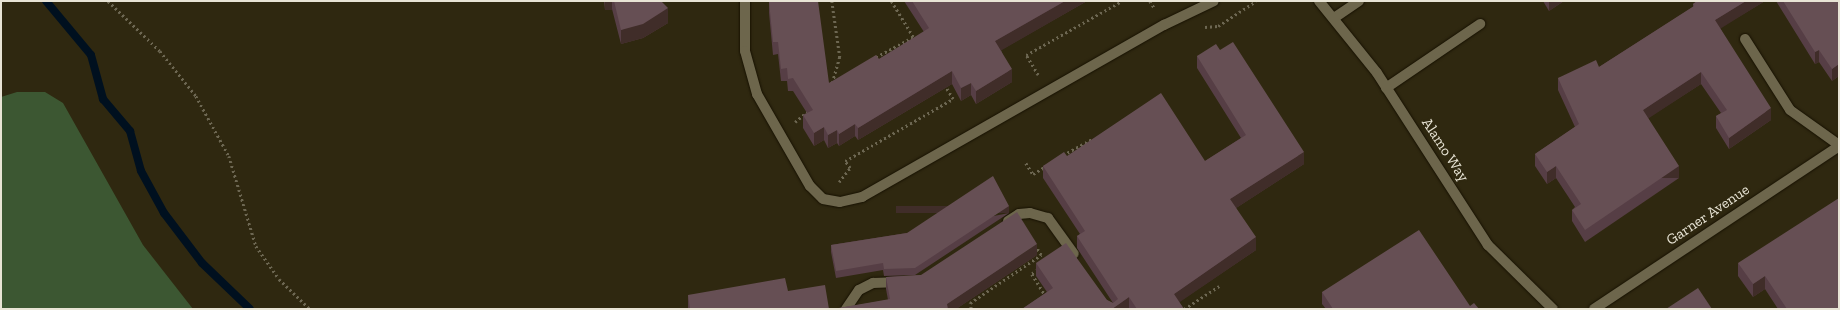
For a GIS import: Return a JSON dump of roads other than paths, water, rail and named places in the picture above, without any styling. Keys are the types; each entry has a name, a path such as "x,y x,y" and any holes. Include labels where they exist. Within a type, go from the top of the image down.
{"street":[{"path":"745,1 742,31 749,72 778,133 817,195 840,202 856,200 1164,25 1214,1"},
{"name":"Alamo Way","path":"1319,1 1334,18 1386,88 1488,245 1553,309"},
{"path":"1334,18 1359,1"},
{"path":"1386,88 1480,24"},
{"path":"1745,39 1790,110 1839,145"},
{"name":"Garner Avenue","path":"1594,309 1839,145"},
{"path":"996,229 1016,216 1030,213 1048,218 1083,267"},
{"path":"846,309 859,290 873,283 911,282"}],"waterway":[{"path":"46,1 91,55 103,99 130,131 141,171 164,213 202,263 250,309"}]}
